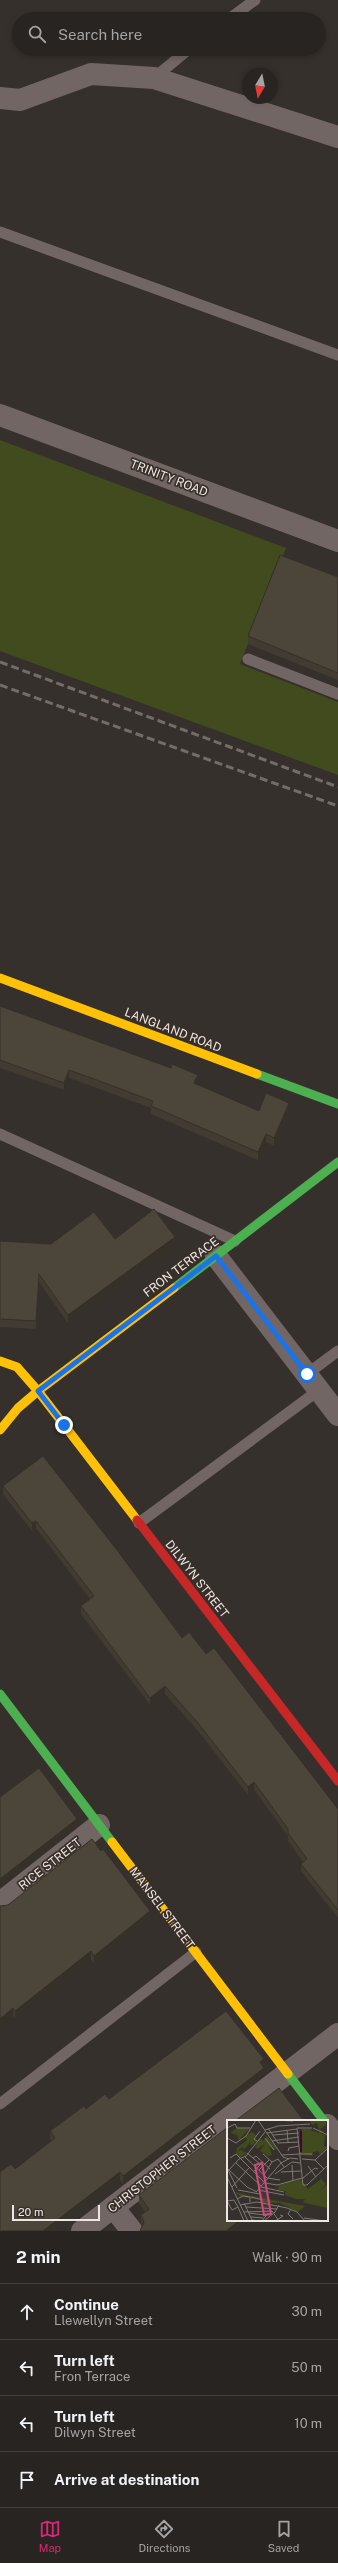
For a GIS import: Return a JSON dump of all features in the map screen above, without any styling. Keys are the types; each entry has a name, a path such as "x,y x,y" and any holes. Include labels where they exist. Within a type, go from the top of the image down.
{"street":[{"path":"0,98 20,100 91,74 154,78 338,137"},
{"name":"TRINITY ROAD","path":"0,415 338,541"},
{"name":"LANGLAND ROAD","path":"0,978 338,1104"},
{"name":"FRON TERRACE","path":"0,1430 18,1408 38,1391 338,1162"},
{"path":"216,1256 338,1415"},
{"name":"DILWYN STREET","path":"0,1361 16,1366 38,1391 338,1781"},
{"name":"MANSEL STREET","path":"0,1694 323,2120"},
{"name":"RICE STREET","path":"0,1903 99,1825"},
{"name":"CHRISTOPHER STREET","path":"82,2231 338,2034"},
{"path":"328,2125 338,2139"},
{"path":"113,2207 132,2231"}],"lane":[{"path":"238,12 254,0"},
{"path":"154,78 181,56"},
{"path":"0,232 338,355"},
{"path":"248,658 338,694"},
{"path":"0,1134 235,1241"},
{"path":"139,1523 313,1382 338,1351"},
{"path":"0,1716 10,1708"},
{"path":"0,2104 196,1952"}],"green space":[{"path":"0,440 286,548 240,664 338,702 338,775 0,651"}],"building":[{"path":"280,555 338,577 338,673 248,636"},
{"path":"0,1006 171,1068 172,1064 198,1075 194,1083 259,1111 266,1093 289,1103 274,1138 266,1134 258,1152 151,1106 153,1101 69,1070 64,1083 0,1060"},
{"path":"154,1209 175,1237 68,1315 39,1274 36,1321 0,1319 0,1241 51,1244 94,1212 115,1239"},
{"path":"43,1456 117,1550 182,1638 189,1632 206,1654 214,1648 338,1809 338,1910 301,1864 307,1859 288,1833 288,1829 254,1782 248,1787 198,1723 165,1686 150,1698 81,1606 94,1596 36,1521 32,1523 3,1486"},
{"path":"39,1768 77,1819 0,1879 0,1797"},
{"path":"92,1839 101,1851 103,1849 150,1911 94,1956 91,1951 15,2011 13,2008 0,2019 0,1906 8,1905"},
{"path":"226,2011 264,2059 260,2062 264,2068 123,2176 120,2172 43,2231 0,2231 0,2172 11,2164 15,2169 55,2138 50,2131 84,2106 86,2109 105,2094 109,2099"},
{"path":"279,2088 303,2120 236,2120"},
{"path":"227,2128 227,2221 239,2221 226,2231 140,2231 144,2222 141,2215 149,2209 139,2195"}],"railway":[{"path":"0,662 338,787"},
{"path":"0,685 338,806"}],"traffic: fast":[{"path":"257,1074 338,1104"},
{"path":"174,1288 338,1162"},
{"path":"0,1694 112,1842"},
{"path":"288,2074 323,2120"}],"traffic: slow":[{"path":"0,978 257,1074"},
{"path":"0,1430 18,1408 38,1391 174,1288"},
{"path":"0,1361 17,1367 38,1391 137,1520"},
{"path":"112,1842 288,2074"}],"traffic: jam":[{"path":"137,1520 338,1781"}],"route":[{"path":"64,1425 38,1391 216,1256 307,1374"}]}
